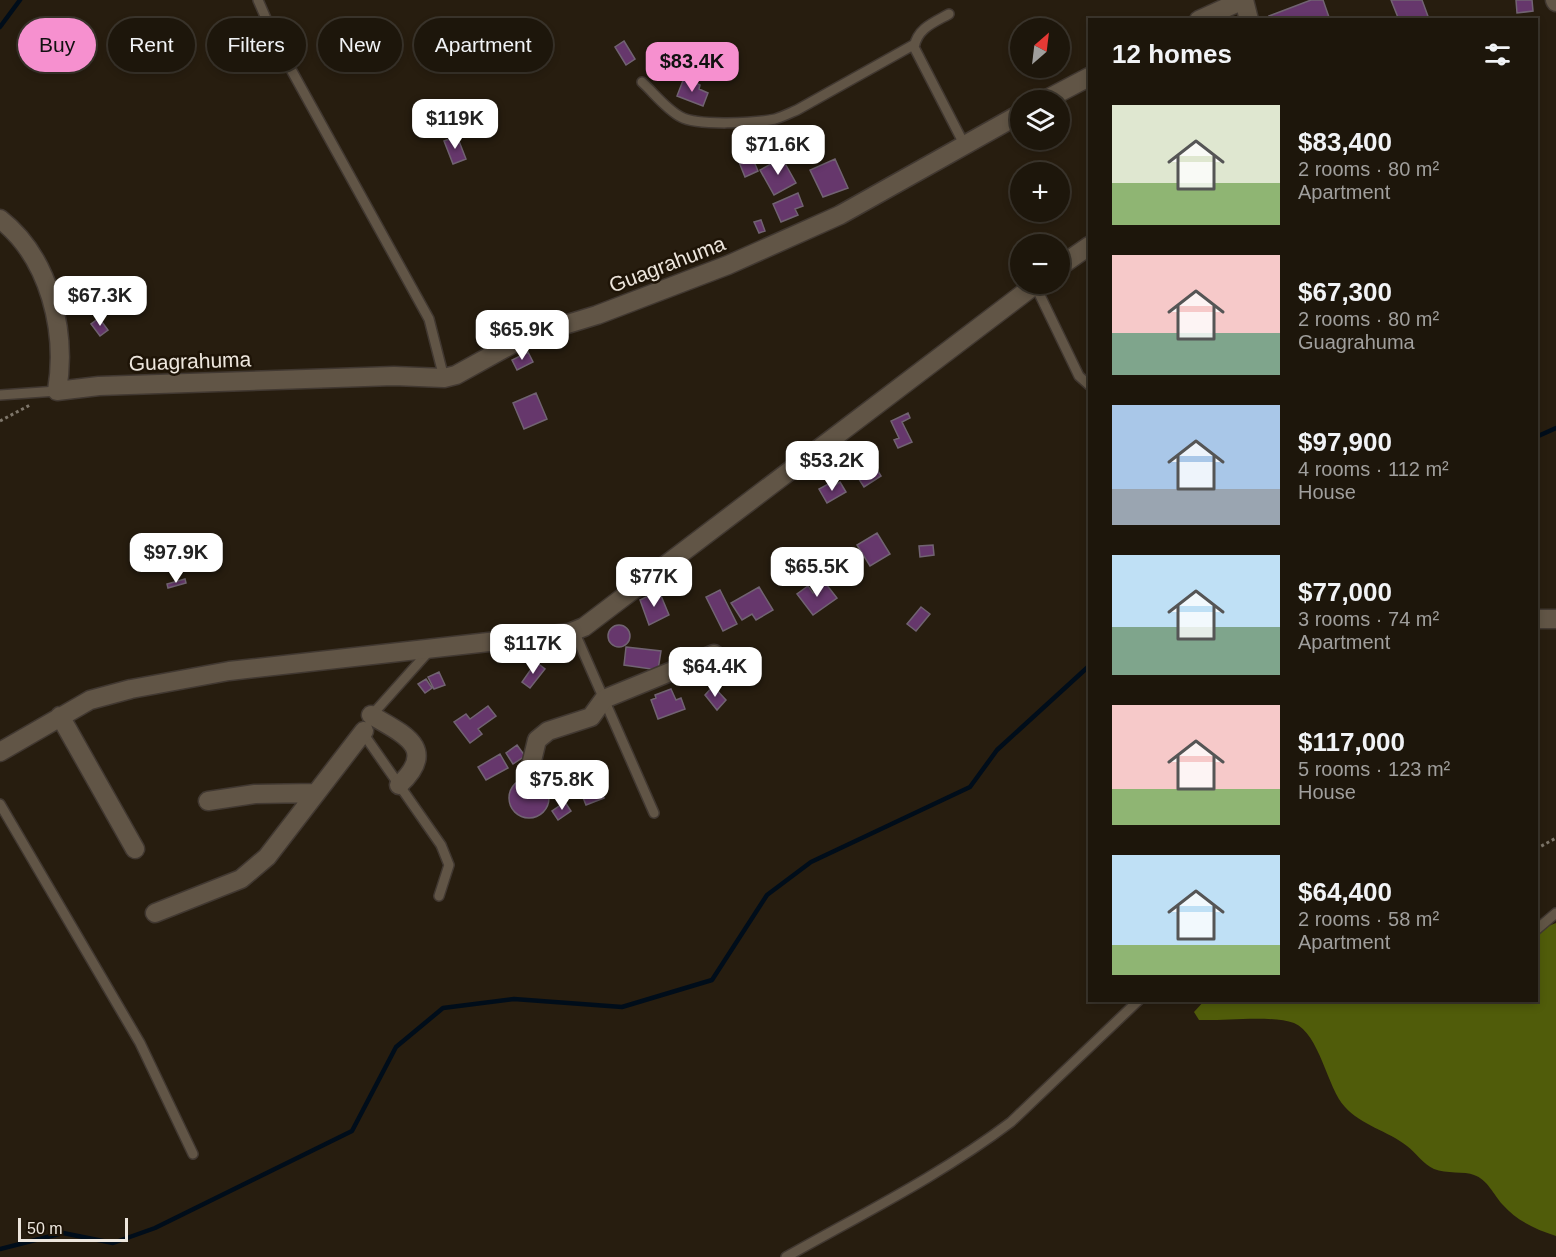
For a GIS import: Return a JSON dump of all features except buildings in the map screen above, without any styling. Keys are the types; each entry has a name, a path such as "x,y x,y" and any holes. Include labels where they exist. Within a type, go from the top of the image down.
{"street":[{"path":"1203,18 1243,0 1249,18"},
{"path":"1064,90 1088,78"},
{"name":"Guagrahuma","path":"57,391 99,386 394,376 444,378 470,370 525,337 597,315 767,248 840,215 1010,119"},
{"path":"0,219 28,248 40,266 49,292 60,346 57,391"},
{"path":"1070,259 1088,247"},
{"path":"0,752 90,700 131,689 218,673 574,631 599,618 1023,294"},
{"path":"1538,619 1556,619"},
{"path":"531,765 537,740 548,732 591,717 604,699 714,654"},
{"path":"60,716 135,849"},
{"path":"155,913 241,879 267,857 367,723 410,738 415,745 417,762 412,773 399,785"},
{"path":"208,801 255,794 316,793"}],"lane":[{"path":"258,0 277,44 429,319 444,378"},
{"path":"949,14 925,28 917,37 915,44 919,59 964,144"},
{"path":"642,82 674,112 687,119 760,122 797,110 915,44"},
{"path":"1041,294 1079,375 1088,384"},
{"path":"0,395 57,391"},
{"path":"574,631 654,813"},
{"path":"431,648 367,723 365,736 441,845 449,865 439,896"},
{"path":"0,804 140,1042 193,1154"},
{"path":"1538,928 1556,913"},
{"path":"786,1257 956,1161 1011,1122 1137,1002"}],"path":[{"path":"1538,848 1556,838"}],"green space":[{"path":"1556,923 1556,1236 1520,1220 1502,1204 1479,1177 1434,1169 1400,1141 1351,1113 1333,1087 1317,1049 1303,1029 1294,1023 1273,1019 1199,1020 1194,1012 1203,1002 1538,1002 1538,930"}],"waterway":[{"path":"0,27 20,0"},
{"path":"1538,436 1556,428"},
{"path":"0,1249 63,1233 113,1243 155,1228 352,1131 396,1047 443,1008 514,999 622,1007 712,980 767,895 811,862 970,787 997,750 1088,667"}]}
